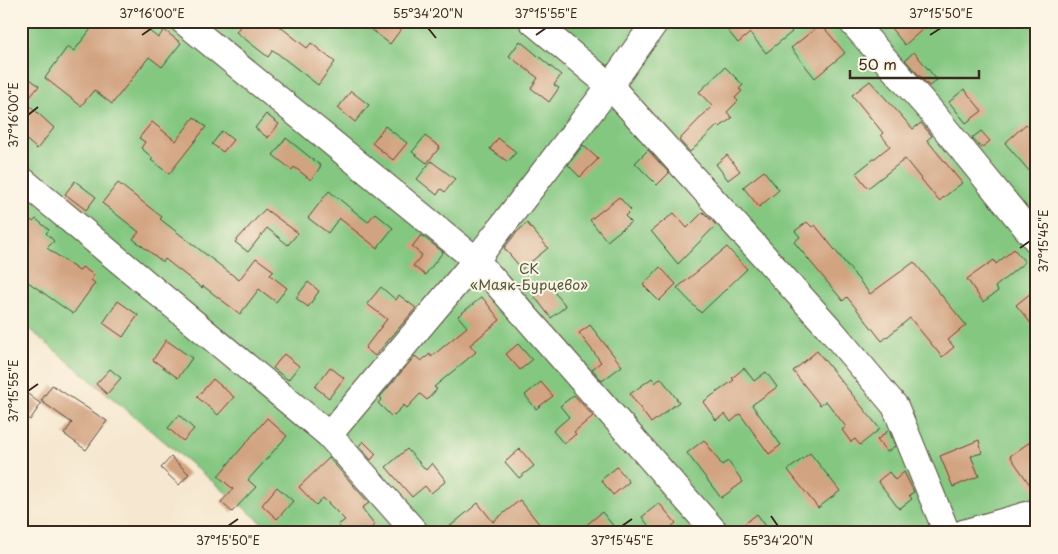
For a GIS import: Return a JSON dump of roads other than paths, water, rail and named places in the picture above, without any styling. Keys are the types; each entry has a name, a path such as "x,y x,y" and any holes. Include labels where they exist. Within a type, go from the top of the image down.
{"street":[{"path":"183,21 476,260 716,533"},
{"path":"532,21 610,86 830,329 895,406 947,533"},
{"path":"329,435 476,260 610,86 656,21"},
{"path":"851,21 930,110 1037,242"},
{"path":"21,179 329,435 416,533"},
{"path":"963,533 1037,512"}],"park label":[{"name":"СК «Маяк-Бурцево»","path":"529,278"}]}
